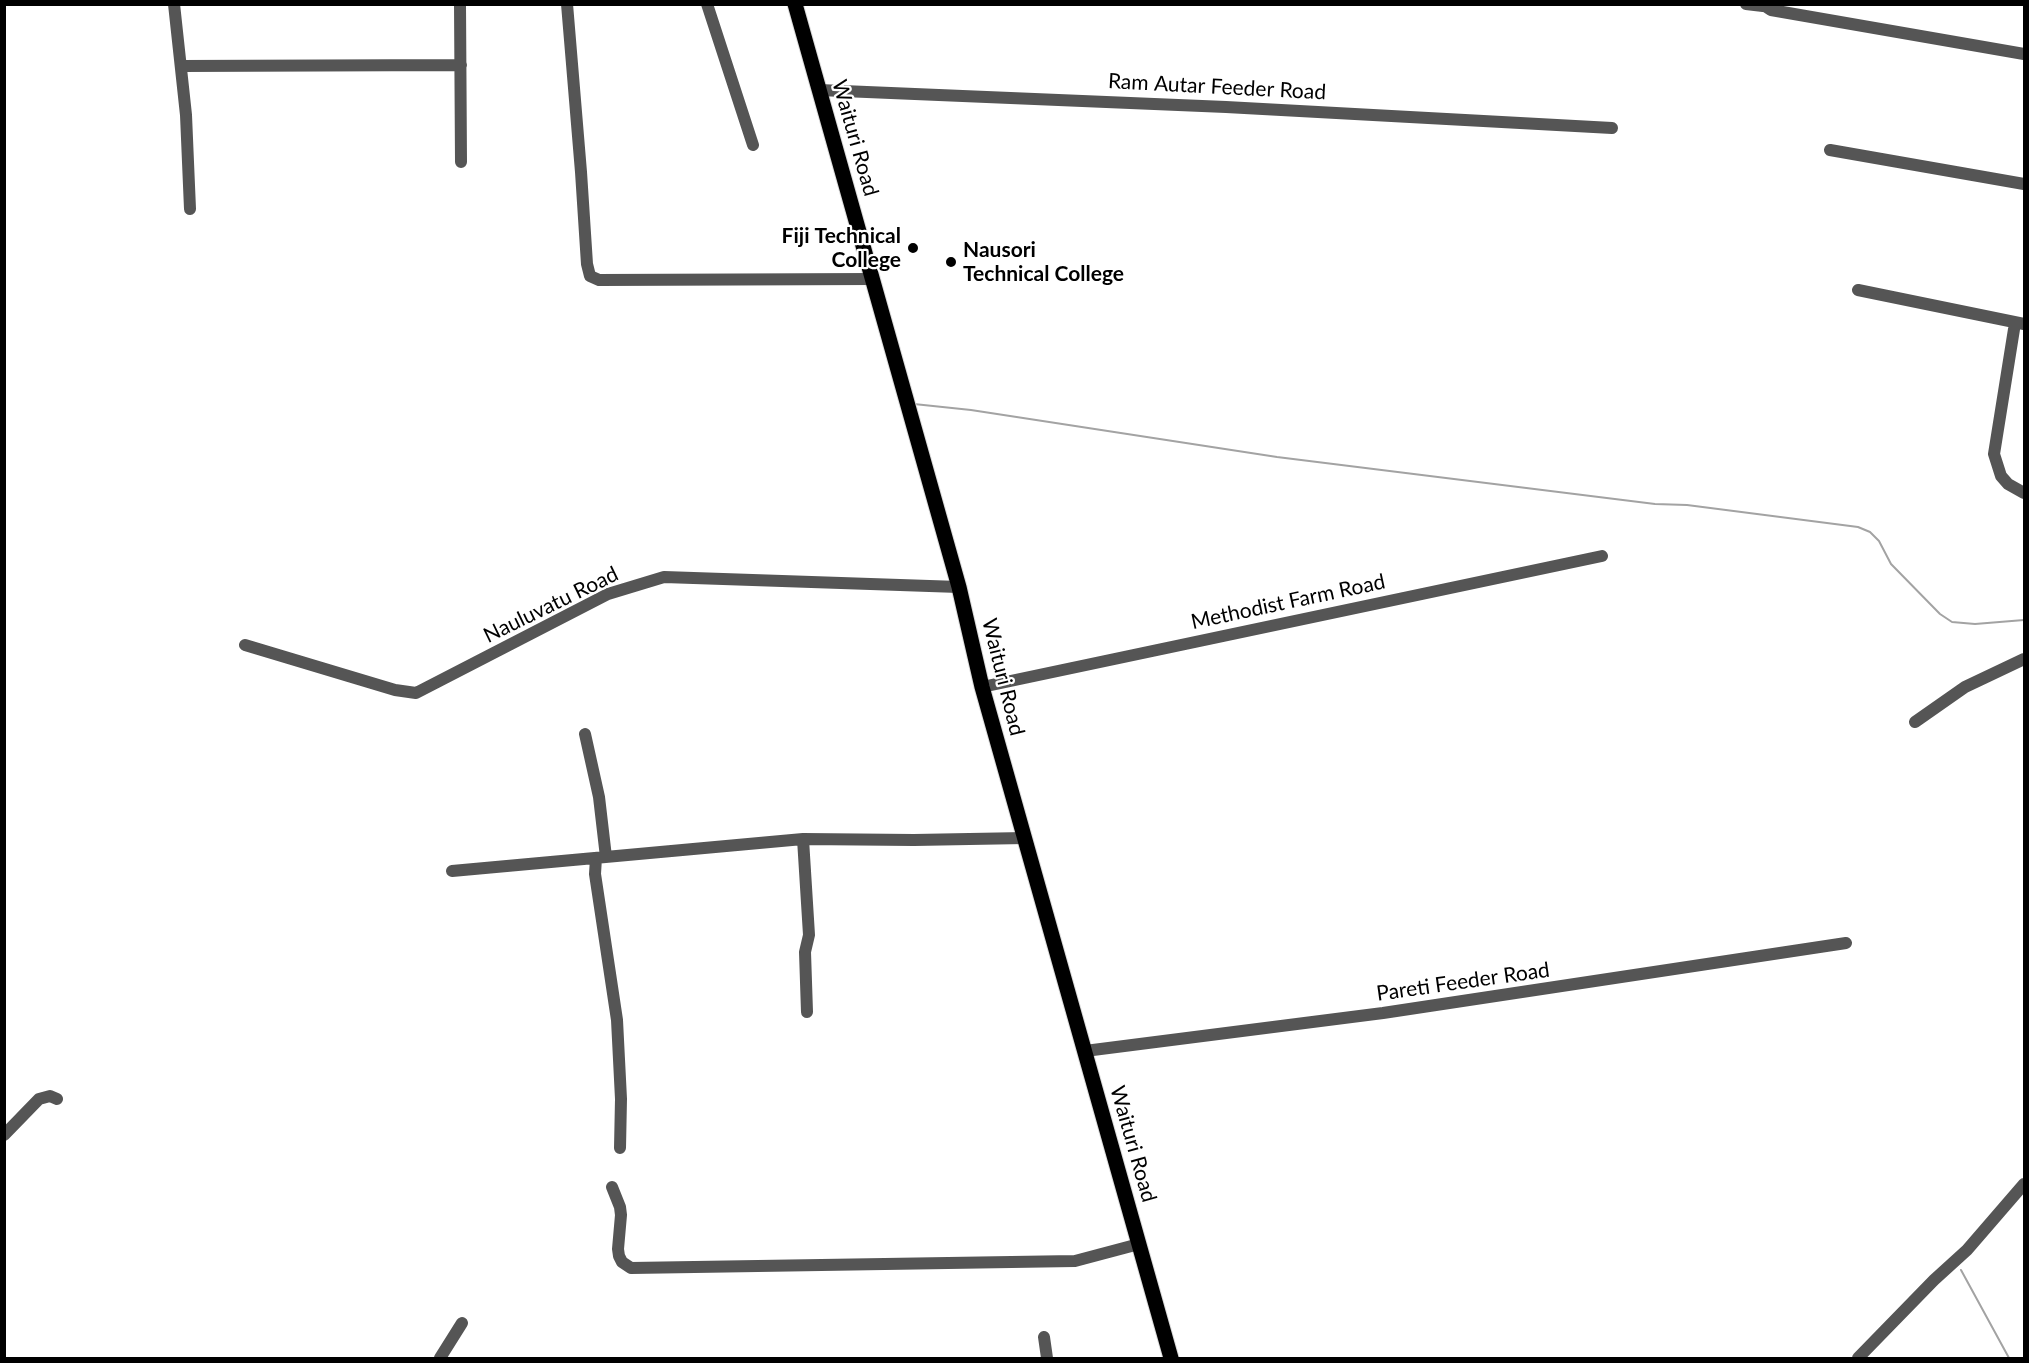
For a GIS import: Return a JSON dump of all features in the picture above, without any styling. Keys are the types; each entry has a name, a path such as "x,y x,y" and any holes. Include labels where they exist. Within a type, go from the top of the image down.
{"main road":[{"name":"Waituri Road","path":"795,4 959,587 982,687 1171,1359"}],"street":[{"path":"174,4 186,115 190,209"},
{"path":"460,4 462,162"},
{"path":"567,4 587,264 590,276 599,280 873,279"},
{"path":"707,4 753,145"},
{"path":"1746,4 1762,5 1771,10 2025,54"},
{"path":"181,66 460,64"},
{"name":"Ram Autar Feeder Road","path":"819,90 1226,106 1612,128"},
{"path":"1830,150 2025,184"},
{"path":"1858,290 2020,323 1994,454 2001,476 2008,484 2025,493"},
{"name":"Methodist Farm Road","path":"982,687 1602,556"},
{"name":"Nauluvatu Road","path":"245,645 395,690 416,693 608,594 664,577 959,587"},
{"path":"1915,722 1965,687 2025,659"},
{"path":"585,734 600,797 601,858 595,874 616,1020 621,1100 620,1148"},
{"path":"452,871 803,839 1025,838"},
{"path":"803,839 809,935 805,952 807,1012"},
{"name":"Pareti Feeder Road","path":"1085,1051 1394,1012 1846,943"},
{"path":"4,1135 39,1099 50,1096 57,1099"},
{"path":"1858,1359 1934,1280 1967,1250 2025,1184"},
{"path":"612,1187 620,1207 619,1256 622,1262 631,1268 1075,1261 1139,1244"},
{"path":"440,1359 462,1323"},
{"path":"1044,1337 1047,1359"}],"waterway":[{"path":"914,404 971,410 1277,457 1858,527 1870,532 1879,541 1891,564 1940,614 1952,622 1975,624 2024,620"},
{"path":"1961,1270 2009,1358"}],"place":[{"name":"Fiji Technical College","path":"913,248"},
{"name":"Nausori Technical College","path":"951,262"}]}
